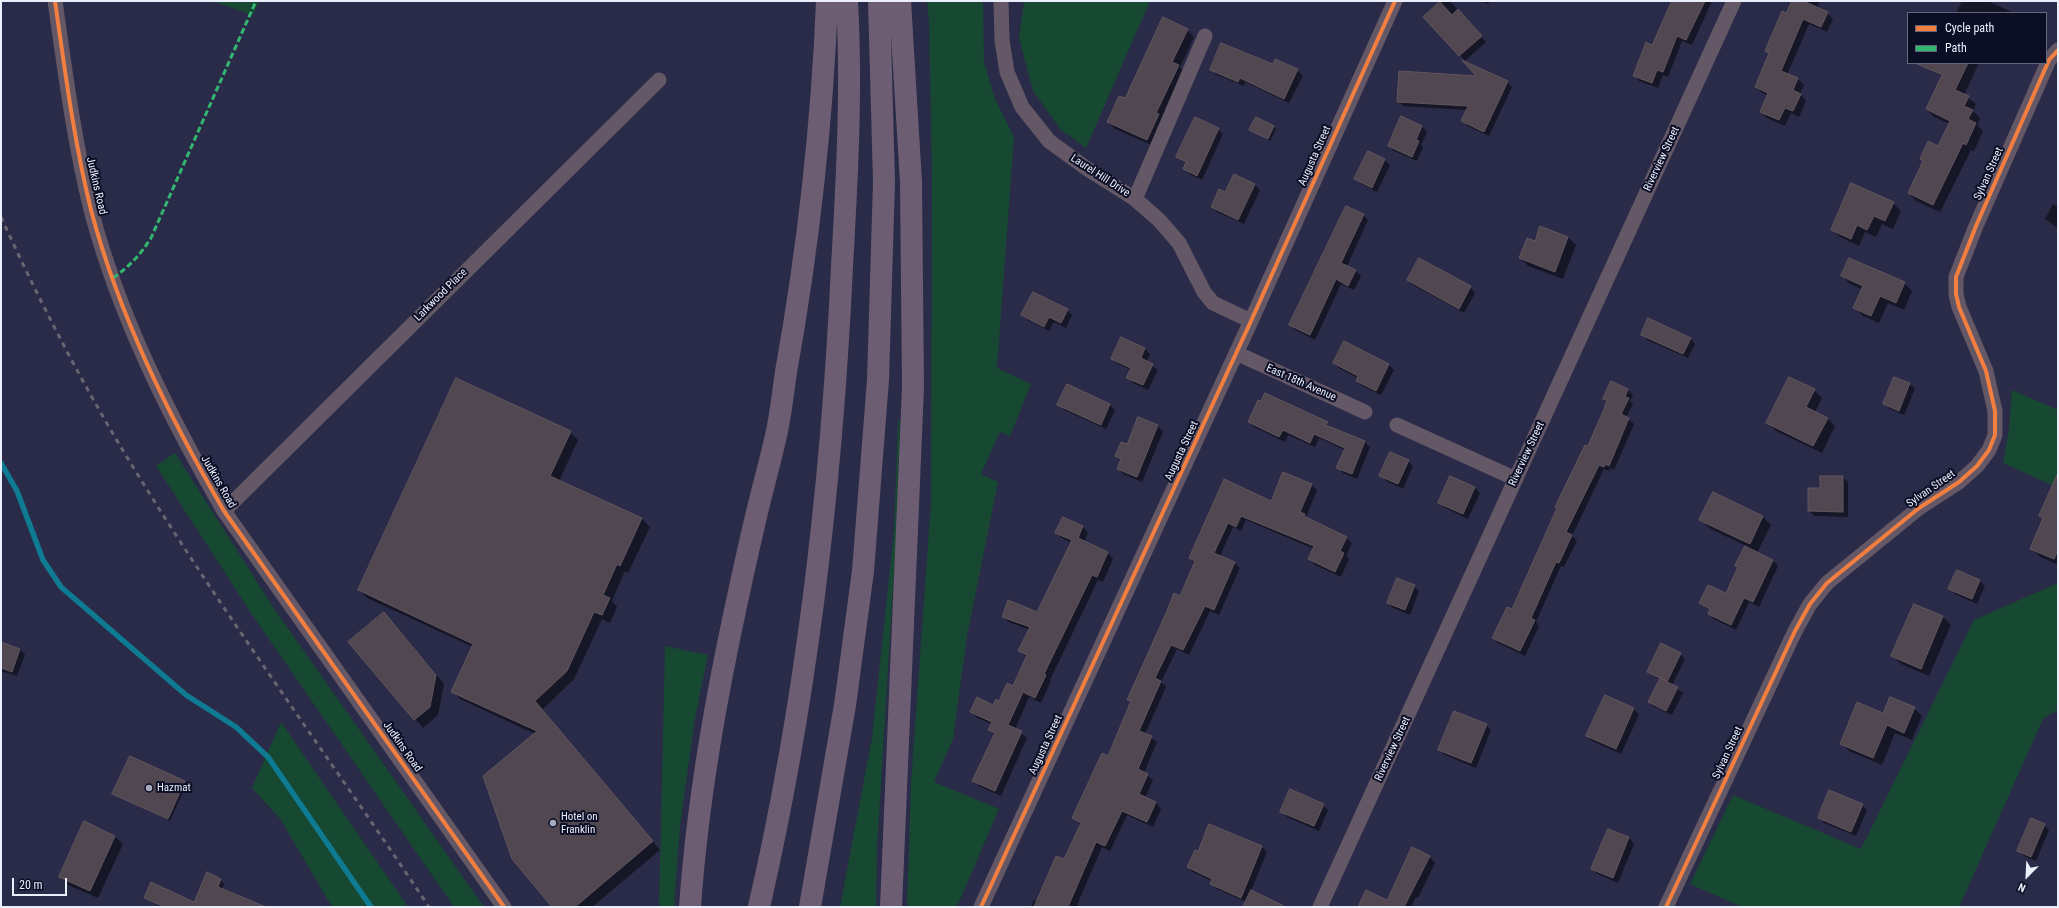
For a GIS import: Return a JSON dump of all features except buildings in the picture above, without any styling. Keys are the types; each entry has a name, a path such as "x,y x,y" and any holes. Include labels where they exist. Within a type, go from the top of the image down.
{"highway":[{"path":"690,907 700,798 710,738 752,534 777,430 799,300 818,152 827,1"},
{"path":"761,898 800,697 817,564 837,376 846,183 849,32 847,1"},
{"path":"810,907 845,705 862,579 877,395 884,182 879,1"},
{"path":"891,907 913,387 910,182 900,1"}],"street":[{"name":"Judkins Road","path":"55,1 72,125 92,210 120,301 163,396 198,467 224,511 504,907"},
{"name":"Laurel Hill Drive","path":"1001,1 1002,40 1007,72 1022,107 1049,141 1086,168 1135,199 1159,220 1178,242 1204,292 1213,303 1251,321"},
{"name":"Augusta Street","path":"981,907 1251,321 1395,1"},
{"name":"Riverview Street","path":"1320,907 1734,1"},
{"path":"1135,199 1205,36"},
{"name":"Sylvan Street","path":"1666,907 1795,631 1810,604 1827,583 1919,508 1959,482 1977,466 1989,450 1995,435 1995,411 1986,371 1959,307 1956,294 1956,277 1976,226 2049,60 2058,50"},
{"name":"Larkwood Place","path":"224,511 659,80"},
{"name":"East 18th Avenue","path":"1236,353 1365,412"},
{"path":"1397,425 1516,479"}],"green space":[{"path":"212,1 259,1 253,15"},
{"path":"927,1 983,1 984,62 995,99 1014,137 997,368 1031,384 1010,436 1000,432 981,474 998,482 967,636 953,739 934,782 999,809 957,907 907,907 911,783 931,502 932,179 929,20"},
{"path":"1024,1 1150,1 1086,148 1061,130 1033,91 1019,38"},
{"path":"2012,390 2058,410 2058,488 2003,463 2009,429"},
{"path":"898,421 900,421 897,522 877,848 876,907 840,907 872,738 894,532"},
{"path":"175,453 273,607 484,907 454,907 251,613 156,466"},
{"path":"2058,583 2058,709 2043,719 1959,907 1742,907 1690,884 1733,795 1861,849 1974,620"},
{"path":"665,646 708,655 695,718 680,826 674,907 659,907"},
{"path":"281,722 408,907 332,907 281,820 252,788"}],"waterway":[{"path":"1,463 17,491 43,560 61,587 186,695 236,727 268,757 371,907"}],"railway":[{"path":"1,217 58,334 122,449 234,623 429,907"}],"marked path":[{"path":"113,278 134,260 151,238 256,1"}],"cycle path":[{"path":"55,1 66,80 91,210 102,249 131,327 165,402 224,511 504,907"},
{"path":"981,907 1251,321 1395,1"},
{"path":"1666,907 1795,631 1810,604 1827,583 1919,508 1959,482 1977,466 1989,450 1995,435 1995,411 1986,371 1959,307 1956,294 1956,277 1976,226 2049,60 2058,50"}],"place":[{"name":"Hazmat","path":"149,788"},
{"name":"Hotel on Franklin","path":"553,823"}]}
